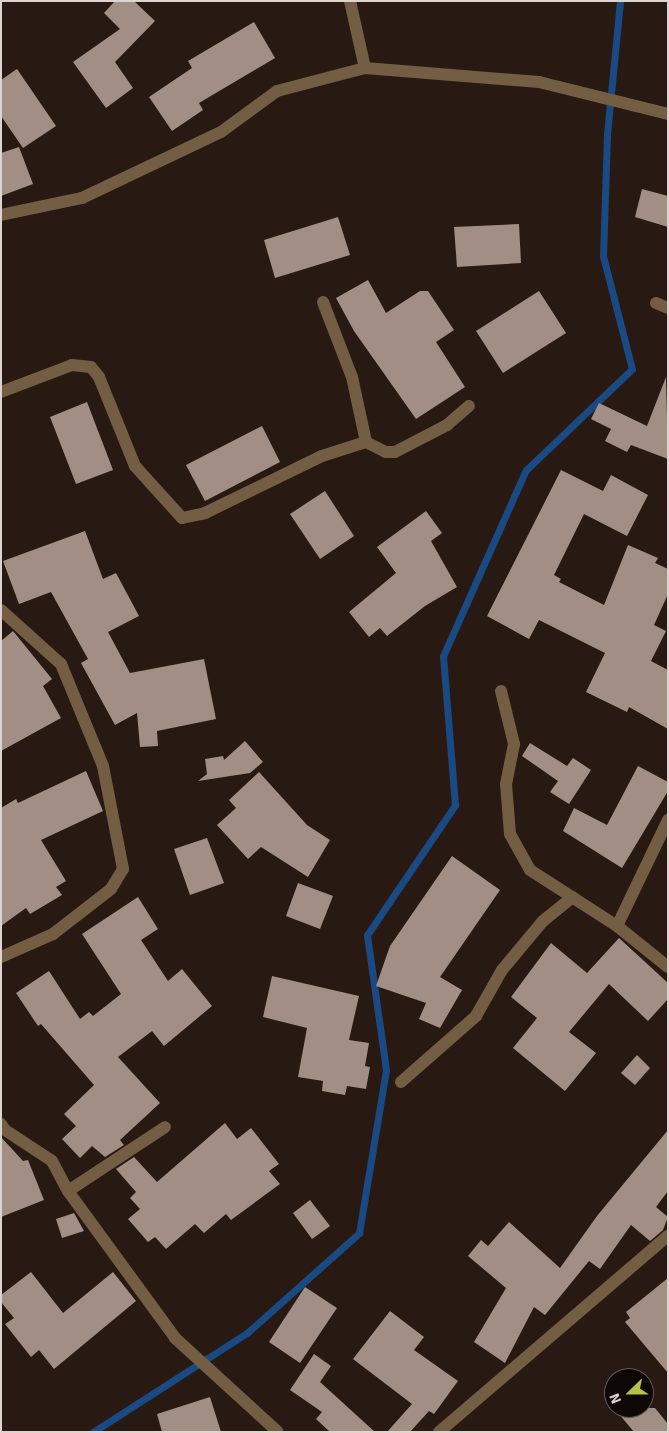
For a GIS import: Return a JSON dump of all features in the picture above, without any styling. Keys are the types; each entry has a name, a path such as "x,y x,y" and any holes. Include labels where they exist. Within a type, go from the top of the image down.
{"street":[{"path":"350,1 365,68"},
{"path":"1,215 82,198 221,132 277,91 365,68 539,82 668,114"},
{"path":"323,302 352,377 366,442"},
{"path":"1,392 72,365 91,367 99,377 135,466 182,518 205,513 322,456 366,442 386,452 396,452 447,425 470,406"},
{"path":"1,610 61,664 103,766 123,869 111,889 53,934 1,957"},
{"path":"500,691 514,744 506,784 510,834 530,870 617,926 668,967"},
{"path":"617,926 668,820"},
{"path":"401,1082 476,1016 502,970 543,921 573,897"},
{"path":"1,1124 5,1130 52,1161 68,1191 175,1338 278,1432"},
{"path":"68,1191 165,1127"},
{"path":"439,1432 668,1236"}],"building":[{"path":"115,1 134,1 155,21 115,62 133,88 106,108 73,62 120,29 104,13"},
{"path":"254,22 275,58 199,103 203,110 172,131 149,97 192,68 188,61"},
{"path":"17,69 56,126 23,148 1,116 1,80"},
{"path":"19,147 33,184 1,196 1,153"},
{"path":"642,189 668,196 668,227 635,217"},
{"path":"338,217 350,255 275,278 264,240"},
{"path":"519,224 521,263 457,267 454,227"},
{"path":"368,280 386,313 420,291 428,291 454,330 436,342 465,387 416,419 354,331 336,298"},
{"path":"539,291 566,333 503,373 476,331"},
{"path":"666,377 668,459 631,445 627,452 605,441 611,429 591,419 599,403 647,426"},
{"path":"87,402 113,470 76,484 50,417"},
{"path":"262,426 280,462 205,501 186,465"},
{"path":"561,470 603,491 611,475 648,495 627,536 584,514 554,575 561,579 559,582 604,605 628,545 658,558 655,563 668,569 668,594 654,625 666,631 651,661 668,670 668,729 629,707 627,712 586,692 605,653 539,620 529,639 487,616"},
{"path":"325,491 354,536 320,559 290,514"},
{"path":"426,511 442,533 431,541 457,587 425,606 387,636 380,628 369,637 349,612 396,573 377,547"},
{"path":"85,531 103,579 116,573 139,616 108,632 130,673 204,659 216,719 157,731 158,746 140,747 137,713 115,725 81,663 88,659 51,592 19,604 3,561"},
{"path":"13,631 52,679 43,686 61,718 1,751 1,641"},
{"path":"245,741 263,762 250,773 198,781 207,774 205,759 223,756 224,760"},
{"path":"530,743 567,766 573,758 591,770 569,804 550,792 558,781 522,756"},
{"path":"638,766 668,782 668,791 622,868 563,831 574,808 607,825"},
{"path":"86,771 103,811 41,840 66,881 56,887 62,895 30,914 26,908 1,926 1,808 16,799 18,803"},
{"path":"259,772 307,825 330,840 308,877 261,847 248,859 217,825 236,808 229,800"},
{"path":"207,838 224,883 190,895 174,849"},
{"path":"452,856 500,890 440,977 462,990 440,1028 419,1019 426,1003 376,986 390,946"},
{"path":"298,883 333,896 320,929 286,916"},
{"path":"138,897 158,929 141,940 168,981 182,969 212,1006 164,1046 152,1031 118,1057 160,1103 120,1140 124,1145 105,1157 92,1146 80,1158 62,1139 76,1126 64,1114 94,1085 41,1024 38,1026 16,993 49,971 80,1019 89,1012 93,1016 121,994 82,934"},
{"path":"619,938 668,983 668,999 648,1021 609,984 569,1032 596,1053 565,1091 513,1048 537,1018 511,997 551,943 587,973"},
{"path":"272,976 359,996 349,1040 369,1043 365,1066 370,1067 366,1089 347,1086 345,1095 322,1091 323,1081 298,1077 307,1028 263,1017"},
{"path":"637,1055 650,1068 635,1085 621,1073"},
{"path":"225,1123 237,1139 251,1128 279,1164 269,1171 280,1184 231,1220 226,1214 204,1233 195,1224 166,1249 155,1237 148,1242 128,1219 140,1209 130,1198 136,1192 116,1169 134,1157 157,1182"},
{"path":"668,1130 668,1191 656,1207 668,1217 663,1230 650,1241 631,1225 600,1269 589,1261 545,1315 534,1307 505,1363 474,1342 506,1288 468,1256 481,1240 488,1246 509,1222 560,1268 597,1216"},
{"path":"1,1137 23,1161 28,1160 44,1200 1,1217"},
{"path":"310,1200 330,1226 312,1239 293,1213"},
{"path":"74,1213 84,1231 62,1238 56,1219"},
{"path":"31,1272 63,1313 113,1272 136,1301 54,1369 39,1350 31,1357 5,1324 14,1318 1,1302 1,1295"},
{"path":"668,1278 668,1373 625,1322 630,1318 626,1312"},
{"path":"305,1287 337,1308 300,1363 269,1342"},
{"path":"390,1311 424,1337 414,1350 458,1381 434,1414 429,1411 410,1432 387,1432 412,1404 353,1359"},
{"path":"314,1354 331,1366 320,1382 375,1432 330,1432 316,1419 322,1412 290,1390"},
{"path":"210,1397 221,1432 162,1432 157,1414"},
{"path":"654,1408 668,1424 668,1432 634,1432 622,1418 654,1418"}],"waterway":[{"path":"93,1432 248,1332 359,1233 386,1070 367,935 455,805 443,656 526,470 632,369 603,256 607,134 620,1"}]}
